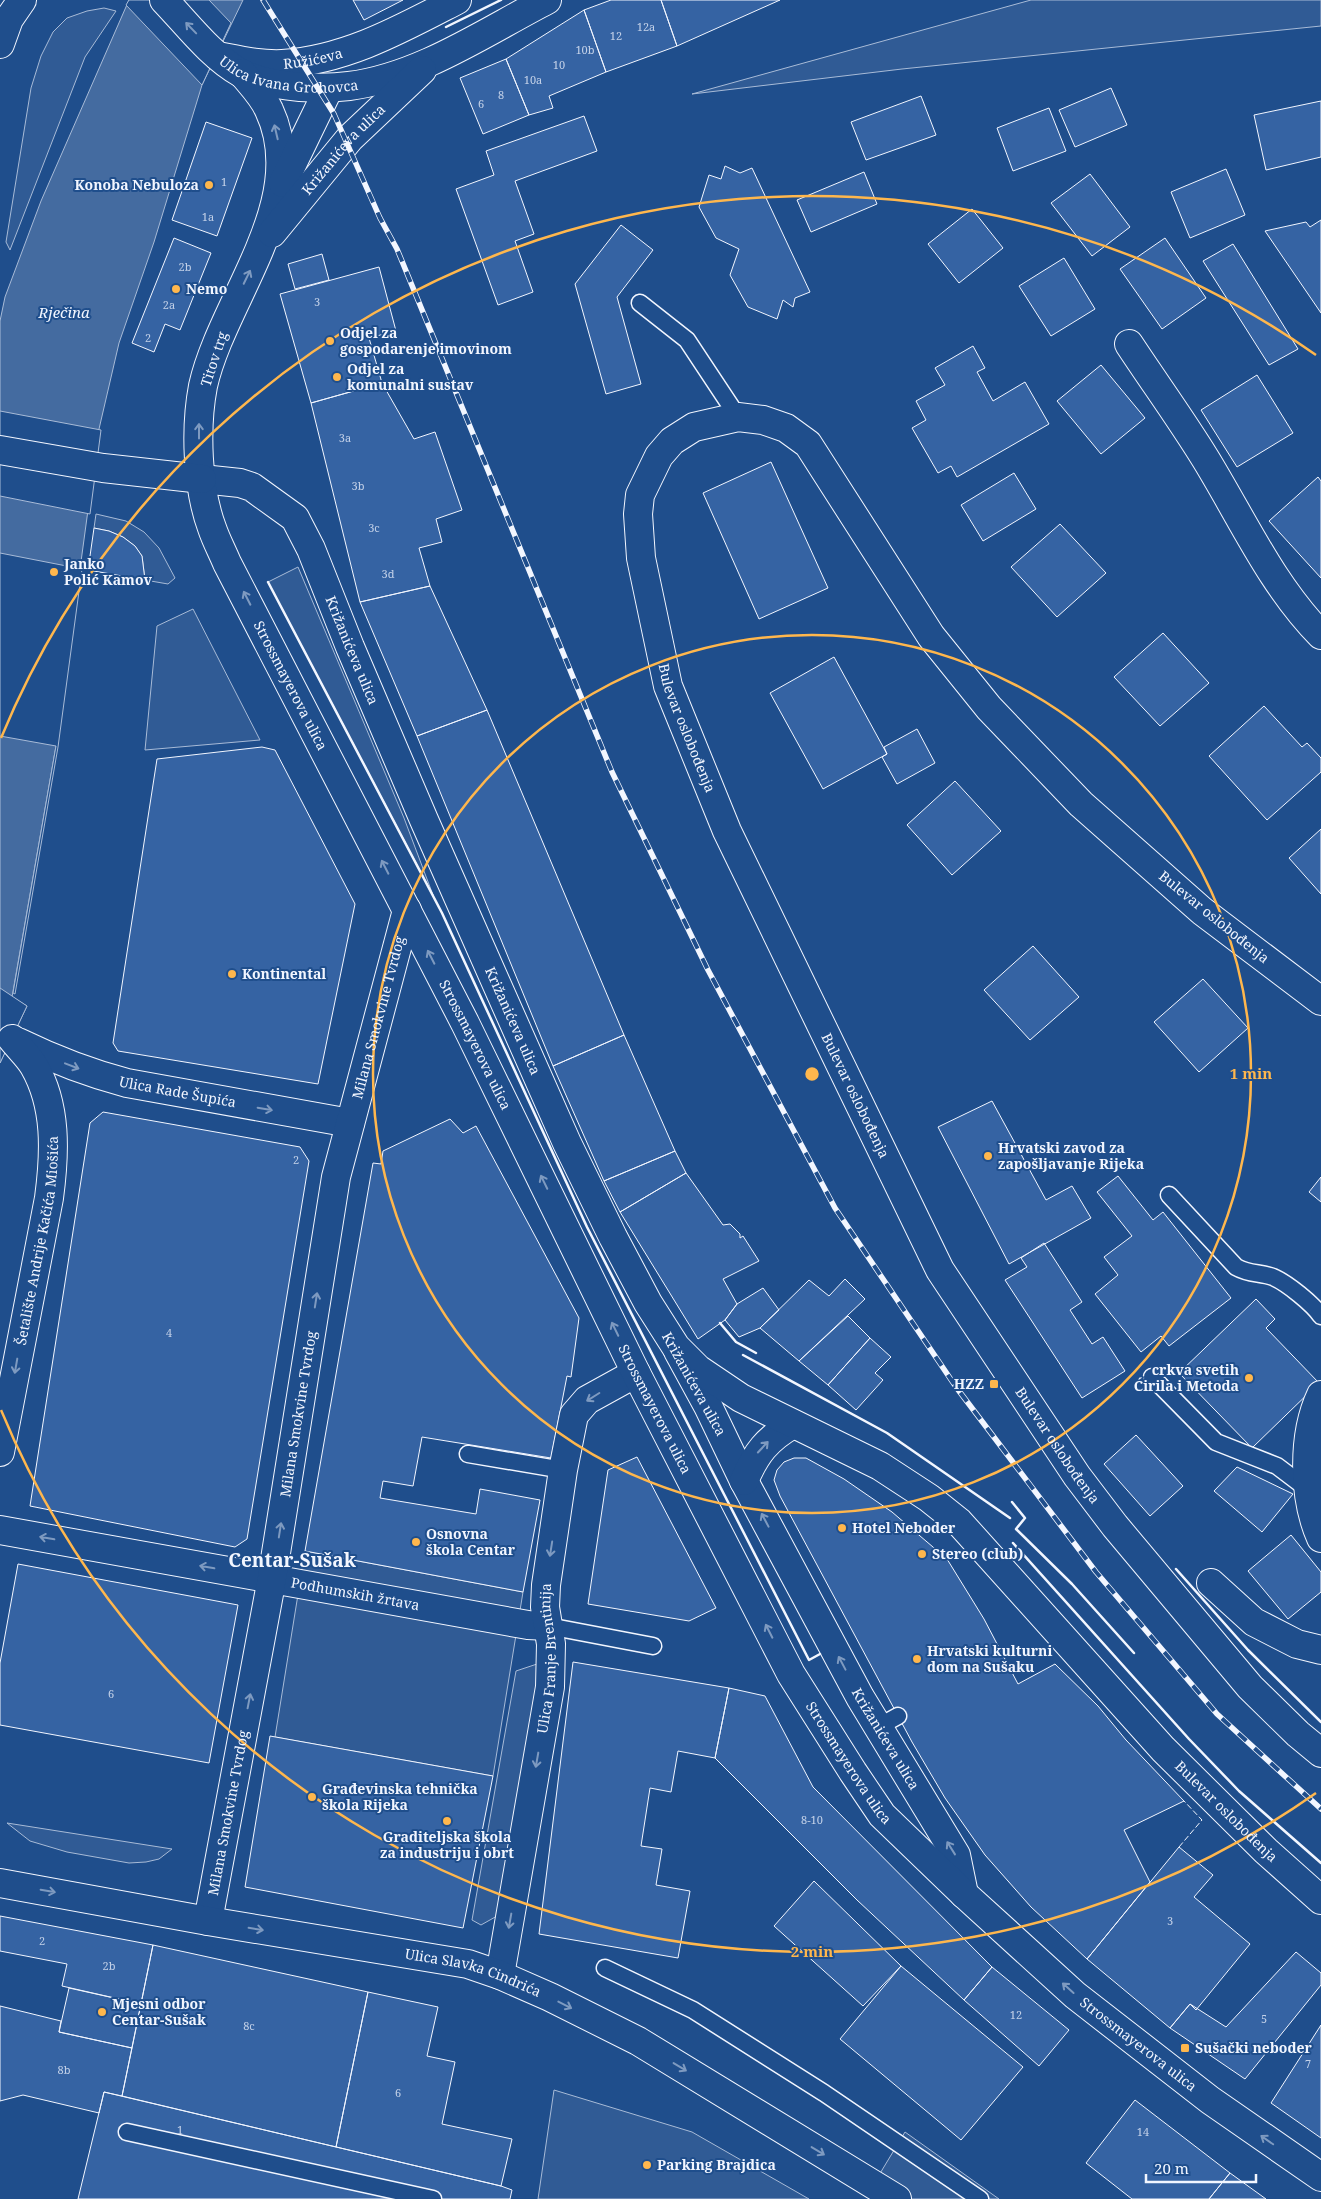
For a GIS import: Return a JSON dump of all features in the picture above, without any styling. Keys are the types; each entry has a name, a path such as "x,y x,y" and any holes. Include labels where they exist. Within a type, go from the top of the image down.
{"street":[{"path":"0,44 9,19 22,0"},
{"name":"Ulica Ivana Grohovca","path":"164,0 218,56 242,73 263,81 285,86 329,88 374,82 434,59"},
{"name":"Ružićeva","path":"218,56 259,63 289,63 328,57 377,41 457,0"},
{"path":"434,59 547,0"},
{"name":"Ružićeva","path":"276,198 336,75 377,41"},
{"name":"Križanićeva ulica","path":"262,246 350,138 434,59"},
{"path":"242,73 260,94 270,110 279,147 276,198 262,246"},
{"name":"Titov trg","path":"202,479 199,458 199,418 204,385 232,307 262,246"},
{"path":"1129,344 1204,458 1277,581 1309,623 1321,635"},
{"name":"Bulevar oslobođenja","path":"1321,1001 1202,911 1081,804 989,708 931,636 808,444 786,428 763,420 738,417 694,427 672,441 658,456 640,494 638,514 641,558 668,686 727,831 940,1270 1077,1476 1115,1526 1250,1687 1298,1734 1321,1753"},
{"path":"0,450 102,468 202,479"},
{"name":"Križanićeva ulica","path":"202,479 240,483 264,494 296,518 312,549 350,647 416,802 567,1143 648,1303 676,1347 708,1406 744,1480 888,1721 956,1856 964,1894"},
{"name":"Strossmayerova ulica","path":"202,479 205,504 212,528 227,563 532,1156 636,1373 791,1674 882,1815 964,1894 1075,1995 1210,2100 1321,2177"},
{"name":"Milana Smokvine Tvrdog","path":"208,1921 272,1578 335,1182 407,910"},
{"name":"Ulica Rade Šupića","path":"6,1034 46,1056 102,1076 161,1090 350,1123"},
{"name":"Šetalište Andrije Kačića Miošića","path":"0,1452 54,1160 48,1102 42,1083 33,1065 6,1034"},
{"name":"Bulevar oslobođenja","path":"676,1347 698,1369 721,1386 793,1424 880,1466 929,1498 959,1522 1163,1749 1266,1851 1321,1900"},
{"name":"Ulica Franje Brentinija","path":"500,1975 550,1687 551,1644 546,1585 574,1415 587,1400 636,1373"},
{"path":"1321,1395 1308,1432 1307,1473 1315,1524 1321,1538"},
{"path":"744,1480 760,1449 780,1431 793,1424"},
{"name":"Podhumskih žrtava","path":"0,1530 518,1623 548,1626"},
{"path":"1212,1583 1254,1622 1297,1644 1321,1650"},
{"name":"Ulica Slavka Cindrića","path":"0,1882 208,1921 468,1964 500,1975 638,2041 897,2199"}],"lane":[{"path":"640,303 687,340 738,417"},
{"path":"1169,1194 1236,1267 1248,1273 1273,1277 1294,1291 1321,1316"},
{"path":"1152,1377 1216,1442 1277,1466 1310,1491"},
{"path":"468,1454 564,1470"},
{"name":"Podhumskih žrtava","path":"548,1626 652,1646"},
{"path":"605,1968 693,2010 824,2093 980,2199"},
{"path":"127,2132 433,2199"}],"shaded area":[{"path":"1031,0 1321,0 1321,26 902,69 692,94"},
{"path":"104,8 116,11 85,57 10,250 6,242 31,88 41,56 53,32 67,18 87,11"},
{"path":"96,514 126,521 144,532 159,548 175,578 168,584 145,580 142,556 135,546 123,537 109,531 94,528"},
{"path":"298,567 404,818 433,895 268,582"},
{"path":"193,609 260,740 145,750 157,626"},
{"path":"305,1551 523,1592 493,1776 275,1737"},
{"path":"543,1662 497,1916 481,1925 472,1920 516,1671"},
{"path":"7,1823 172,1849 159,1859 129,1863 67,1852 30,1841"},
{"name":"Parking Brajdica","path":"554,2090 692,2132 809,2199 538,2199"},
{"path":"905,2132 999,2199 884,2199 870,2190"}],"water":[{"name":"Rječina","path":"129,0 243,0 202,85 154,242 119,343 99,429 56,746 12,997 27,1006 0,1063 0,321 5,297 41,201"}],"pier":[{"path":"129,0 209,0 231,23 202,85 126,5"},
{"path":"0,411 101,430 90,514 0,496"},
{"path":"0,553 82,569 58,747 15,994 13,993 56,746 0,736"},
{"path":"0,988 27,1006 0,1063"}],"building":[{"path":"353,0 403,0 364,20"},
{"path":"611,0 661,0 677,46 606,72 584,10"},
{"path":"661,0 780,0 677,46"},
{"path":"584,10 606,72 549,96 553,108 529,115 506,59"},
{"path":"506,59 529,115 483,134 460,78"},
{"path":"1111,88 1127,125 1075,147 1059,110"},
{"path":"921,96 936,135 866,160 851,122"},
{"path":"1321,101 1321,157 1266,170 1254,115"},
{"path":"1049,108 1066,151 1013,171 997,128"},
{"path":"584,116 597,151 515,181 534,234 515,241 533,292 498,305 456,189 494,175 486,151"},
{"name":"Konoba Nebuloza","path":"206,122 252,138 217,236 172,220"},
{"path":"725,166 740,173 752,168 810,292 795,298 793,307 783,300 777,319 748,307 730,275 739,249 716,238 699,207 709,175 721,179"},
{"path":"1226,169 1245,215 1190,238 1171,192"},
{"path":"864,172 877,204 811,232 797,200"},
{"path":"1090,174 1130,227 1092,256 1051,203"},
{"path":"972,209 1003,248 959,283 928,244"},
{"path":"1321,220 1321,313 1265,231 1306,222 1310,227"},
{"path":"621,225 653,250 617,297 641,384 606,394 575,284"},
{"name":"Nemo","path":"174,238 211,253 180,330 165,324 154,352 132,343"},
{"path":"1165,238 1206,298 1162,329 1120,269"},
{"path":"1233,244 1298,349 1269,365 1203,261"},
{"path":"322,254 329,280 295,289 288,264"},
{"path":"1064,258 1095,309 1051,336 1019,286"},
{"path":"379,267 396,331 369,338 382,383 311,403 280,294"},
{"path":"973,346 985,368 977,372 993,401 1025,382 1049,424 957,477 951,466 938,473 912,428 926,420 916,401 945,385 935,368"},
{"path":"1101,365 1145,418 1101,454 1057,401"},
{"path":"1257,375 1293,433 1237,467 1201,410"},
{"path":"382,383 414,439 435,432 462,510 436,519 442,542 419,548 430,586 360,602 311,403"},
{"path":"771,462 828,588 759,619 703,493"},
{"path":"1014,473 1036,509 983,541 961,505"},
{"path":"1318,477 1321,481 1321,578 1269,521"},
{"path":"1060,524 1106,573 1057,617 1011,567"},
{"path":"94,528 109,531 123,537 135,546 142,556 145,580 88,570"},
{"path":"430,586 487,710 417,736 360,602"},
{"path":"1163,633 1209,683 1160,726 1114,677"},
{"path":"834,657 887,754 823,789 770,693"},
{"path":"1264,706 1302,747 1307,743 1321,758 1321,772 1267,820 1209,756"},
{"path":"487,710 624,1035 553,1066 417,736"},
{"path":"917,729 935,763 897,784 882,757 887,754 884,747"},
{"name":"Kontinental","path":"262,747 275,750 355,904 318,1084 118,1051 113,1043 157,759"},
{"path":"955,781 1001,831 952,875 907,825"},
{"path":"1321,829 1321,894 1289,858"},
{"path":"1033,946 1079,997 1030,1040 984,990"},
{"path":"1203,979 1248,1028 1199,1072 1154,1022"},
{"path":"624,1035 675,1151 604,1181 553,1066"},
{"name":"Hrvatski zavod za zapošljavanje Rijeka","path":"992,1101 1046,1200 1072,1186 1091,1218 1009,1264 938,1127"},
{"path":"103,1112 300,1147 309,1161 247,1539 235,1547 30,1506 90,1123"},
{"path":"450,1119 463,1133 476,1126 579,1318 571,1377 567,1376 551,1458 422,1437 413,1486 383,1481 380,1498 476,1514 480,1489 540,1500 523,1592 305,1551 373,1163 381,1164 383,1151"},
{"path":"675,1151 686,1173 620,1212 604,1181"},
{"path":"686,1173 723,1225 730,1224 740,1234 740,1238 743,1236 759,1261 723,1279 737,1304 725,1320 698,1339 620,1212"},
{"path":"1118,1176 1153,1220 1163,1212 1231,1298 1169,1346 1161,1336 1141,1352 1095,1294 1118,1275 1104,1257 1132,1236 1097,1192"},
{"path":"1321,1177 1321,1202 1309,1192"},
{"path":"1044,1243 1082,1302 1070,1310 1092,1344 1103,1337 1125,1371 1082,1398 1005,1280 1027,1267 1021,1258"},
{"path":"845,1279 865,1299 799,1361 760,1328 809,1280 829,1296"},
{"path":"763,1288 779,1310 760,1328 739,1337 725,1320 737,1304"},
{"name":"crkva svetih Ćirila i Metoda","path":"1256,1299 1275,1319 1266,1328 1319,1383 1252,1448 1179,1373"},
{"path":"848,1316 870,1338 828,1385 799,1361"},
{"path":"870,1338 891,1357 875,1373 883,1380 856,1410 828,1385"},
{"path":"1136,1435 1183,1486 1150,1516 1104,1464"},
{"path":"637,1457 716,1608 689,1621 588,1604 608,1470"},
{"path":"794,1458 806,1458 844,1479 892,1512 947,1559 984,1619 1018,1684 1055,1664 1098,1706 1126,1740 1184,1801 1124,1830 1150,1882 1087,1959 1031,1907 985,1855 945,1798 912,1742 780,1496 774,1480 777,1470 784,1462"},
{"path":"1237,1467 1293,1494 1262,1532 1214,1491"},
{"path":"1291,1535 1321,1572 1321,1592 1288,1619 1248,1571"},
{"path":"18,1564 238,1605 209,1763 0,1725 0,1663"},
{"path":"573,1662 729,1688 715,1758 678,1751 671,1792 650,1788 641,1846 662,1849 656,1885 690,1891 678,1958 539,1934"},
{"path":"729,1688 765,1696 813,1787 992,1967 964,2000 857,1900 715,1758"},
{"path":"270,1736 493,1776 463,1928 245,1887"},
{"path":"1179,1847 1213,1875 1194,1897 1250,1944 1196,2010 1190,2004 1170,2028 1087,1959"},
{"path":"814,1881 901,1966 863,2006 774,1926"},
{"path":"0,1916 153,1945 141,2004 62,1986 67,1964 0,1951"},
{"path":"153,1945 368,1992 336,2147 122,2096"},
{"path":"1296,1952 1321,1973 1321,1985 1245,2079 1170,2028 1190,2004 1226,2027"},
{"path":"901,1966 1023,2067 961,2140 840,2039"},
{"path":"992,1967 1069,2030 1039,2066 964,2000"},
{"name":"Mjesni odbor Centar-Sušak","path":"69,1988 141,2004 132,2048 59,2032"},
{"path":"368,1992 438,2007 427,2056 455,2062 442,2124 512,2139 501,2186 336,2147"},
{"path":"0,2006 61,2021 59,2032 132,2048 122,2096 104,2092 99,2113 23,2095 0,2101"},
{"path":"1321,2025 1321,2138 1271,2103"},
{"path":"104,2092 501,2186 512,2190 510,2199 78,2199"},
{"path":"1135,2100 1230,2173 1209,2199 1132,2199 1086,2163"},
{"path":"1230,2173 1266,2199 1209,2199"}],"railway":[{"path":"263,0 334,114 380,218 397,249 612,772 708,970 835,1208 956,1387 1096,1572 1217,1714 1321,1809"}],"fence":[{"path":"1179,1847 1202,1820 1184,1801"}],"wall":[{"path":"446,27 501,0"},
{"path":"268,582 442,913 587,1227 809,1660 820,1654"},
{"path":"720,1323 736,1342 756,1353"},
{"path":"743,1355 887,1433 1010,1518"},
{"path":"1012,1502 1025,1518 1016,1529 1072,1584 1134,1653"},
{"path":"1013,1543 1189,1739 1239,1791 1321,1863"},
{"path":"1176,1569 1248,1650 1321,1722"}],"place":[{"name":"Konoba Nebuloza","path":"209,185"},
{"name":"Nemo","path":"176,289"},
{"name":"Odjel za gospodarenje imovinom","path":"330,341"},
{"name":"Odjel za komunalni sustav","path":"337,377"},
{"name":"Janko Polić Kamov","path":"54,572"},
{"name":"Kontinental","path":"232,974"},
{"name":"Hrvatski zavod za zapošljavanje Rijeka","path":"988,1156"},
{"name":"crkva svetih Ćirila i Metoda","path":"1249,1378"},
{"name":"HZZ","path":"994,1384"},
{"name":"Hotel Neboder","path":"842,1528"},
{"name":"Osnovna škola Centar","path":"416,1542"},
{"name":"Stereo (club)","path":"922,1554"},
{"name":"Hrvatski kulturni dom na Sušaku","path":"917,1659"},
{"name":"Građevinska tehnička škola Rijeka","path":"312,1797"},
{"name":"Graditeljska škola za industriju i obrt","path":"447,1821"},
{"name":"Mjesni odbor Centar-Sušak","path":"102,2012"},
{"name":"Sušački neboder","path":"1185,2048"},
{"name":"Parking Brajdica","path":"647,2165"}],"district":[{"name":"Centar-Sušak","path":"292,1560"}]}
